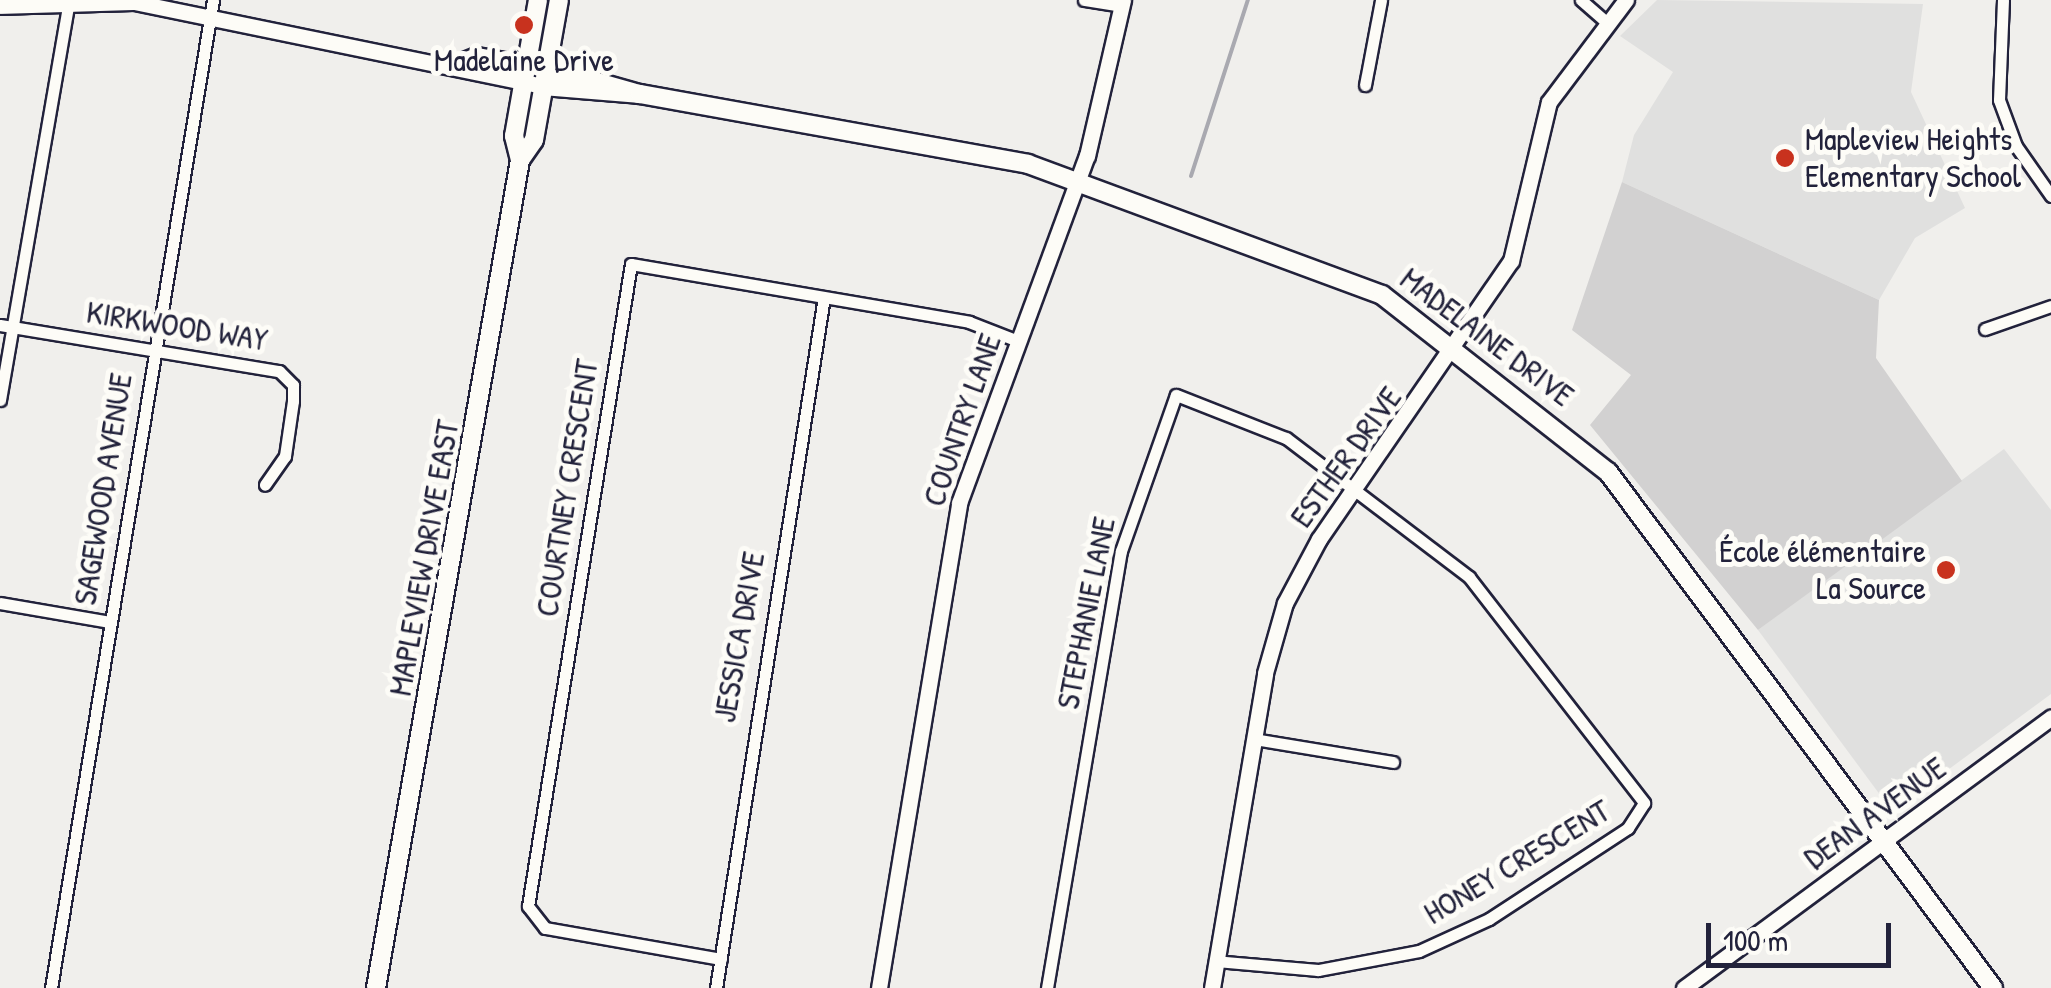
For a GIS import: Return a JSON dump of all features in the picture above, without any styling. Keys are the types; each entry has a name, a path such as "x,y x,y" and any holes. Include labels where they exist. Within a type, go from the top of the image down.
{"main road":[{"name":"MAPLEVIEW DRIVE EAST","path":"520,160 514,136 538,0"},
{"name":"MAPLEVIEW DRIVE EAST","path":"376,988 386,966 520,160 545,77 559,0"},
{"name":"MADELAINE DRIVE","path":"545,77 1028,164 1364,285 1456,351 1608,472 1993,988"},
{"name":"MAPLEVIEW DRIVE EAST","path":"386,966 391,988"}],"street":[{"name":"MADELAINE DRIVE","path":"0,6 69,0 212,7 458,62 476,55 545,77"},
{"path":"0,400 6,326 69,0"},
{"path":"1084,0 1122,3"},
{"path":"1365,86 1381,0"},
{"path":"1581,0 1604,20"},
{"name":"ESTHER DRIVE","path":"1212,988 1254,739 1285,603 1354,489 1456,351 1511,261 1549,102 1604,20 1626,0"},
{"path":"2003,0 1998,100 2051,196"},
{"name":"COUNTRY LANE","path":"879,988 956,519 1078,182 1122,3"},
{"name":"SAGEWOOD AVENUE","path":"51,988 212,7"},
{"name":"COURTNEY CRESCENT","path":"721,959 545,928 530,915 528,896 632,264 969,322 1018,341"},
{"name":"JESSICA DRIVE","path":"716,988 824,297"},
{"path":"1985,329 2051,306"},
{"name":"KIRKWOOD WAY","path":"6,326 279,371 293,385 286,456 264,485"},
{"name":"STEPHANIE LANE","path":"1047,988 1120,550 1176,395 1278,434 1354,489"},
{"name":"HONEY CRESCENT","path":"1216,961 1318,970 1419,951 1505,909 1643,810 1638,790 1484,592 1354,489"},
{"path":"0,604 110,622"},
{"name":"DEAN AVENUE","path":"1684,988 2051,717"},
{"path":"1254,739 1393,762"}],"shaded area":[{"name":"Mapleview Heights Elementary School","path":"1657,0 1923,4 1911,92 1965,208 1915,238 1879,300 1622,182 1634,135 1673,72 1620,36"},
{"path":"1622,182 1879,300 1876,358 1962,481 1758,630 1590,425 1631,375 1572,330"},
{"name":"École élémentaire La Source","path":"2004,449 2051,510 2051,694 1892,811 1758,630"}],"waterway":[{"path":"1191,176 1248,0"}],"place":[{"name":"Madelaine Drive","path":"524,25"},
{"name":"Mapleview Heights Elementary School","path":"1785,158"},
{"name":"École élémentaire La Source","path":"1946,570"}]}
